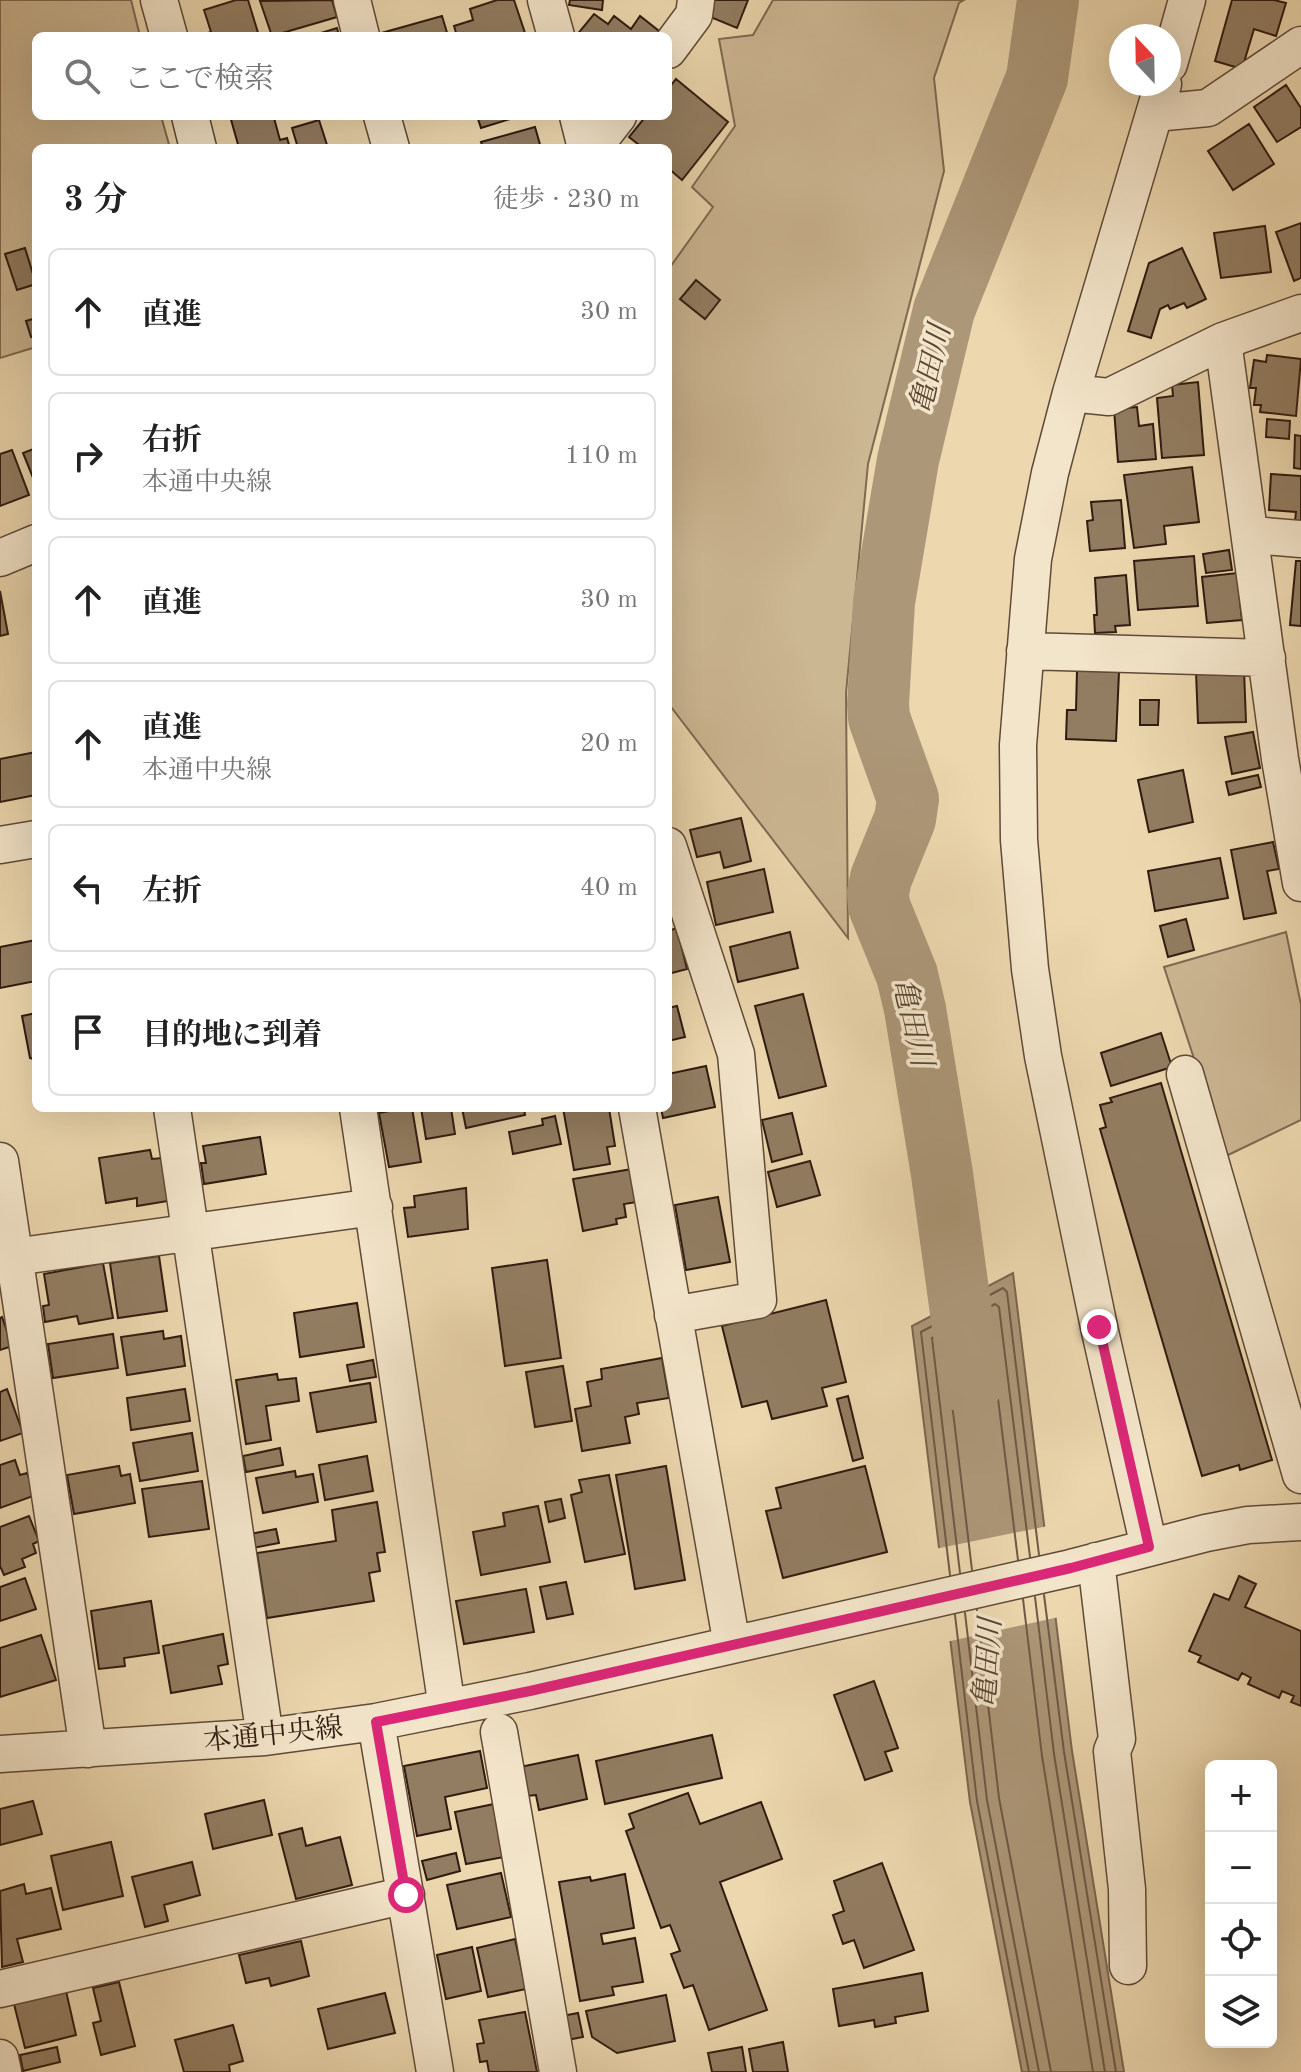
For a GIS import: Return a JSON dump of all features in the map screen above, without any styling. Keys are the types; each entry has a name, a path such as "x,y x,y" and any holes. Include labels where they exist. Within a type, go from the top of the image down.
{"street":[{"path":"159,0 168,32"},
{"path":"352,0 360,32"},
{"path":"546,0 555,32"},
{"path":"672,45 694,15 696,0"},
{"path":"1180,24 1187,0"},
{"path":"1149,1547 1043,1056 1030,969 1019,840 1018,745 1033,559 1050,473 1071,393 1159,98 1208,108 1301,45"},
{"path":"191,120 197,144"},
{"path":"383,120 390,144"},
{"path":"579,120 585,144"},
{"path":"596,144 615,120"},
{"path":"1071,393 1109,397 1223,341 1301,313"},
{"path":"1223,341 1267,658 1291,760 1301,883"},
{"path":"1252,535 1301,539"},
{"path":"0,558 32,545"},
{"path":"1025,651 1267,658"},
{"path":"0,845 32,840"},
{"path":"672,858 736,1054 758,1300 673,1315"},
{"path":"1185,1074 1301,1475"},
{"path":"173,1112 265,1737"},
{"path":"359,1112 447,1708"},
{"path":"638,1112 732,1645"},
{"path":"0,1161 7,1258 88,1749"},
{"path":"7,1258 374,1207"},
{"path":"1128,1966 1127,1889 1112,1751 1117,1739 1084,1564 1248,1525 1301,1522"},
{"name":"本通中央線","path":"0,1754 265,1737 376,1722 1084,1564"},
{"path":"376,1722 435,2072"},
{"path":"499,1732 558,2072"},
{"path":"0,1989 406,1895"},
{"path":"0,2058 3,2072"}],"shaded area":[{"path":"0,0 131,0 139,32 32,32 32,120 162,120 169,144 32,144 32,348 0,358"},
{"path":"773,0 964,0 959,3 934,78 944,171 868,464 846,693 848,938 672,708 672,264 713,207 692,187 735,126 719,39 753,35"},
{"path":"1286,932 1301,1005 1301,1120 1226,1156 1164,967"}],"water":[{"path":"1013,1273 1072,1751 1124,2072 1022,2072 970,1802 912,1326"}],"pier":[{"path":"1048,1526 1059,1617 946,1642 935,1549"}],"building":[{"path":"236,0 248,0 258,32 211,32 204,10"},
{"path":"332,0 337,17 286,32 271,32 260,1"},
{"path":"497,0 514,0 525,32 456,32 454,26 473,20 470,9"},
{"path":"570,0 603,0 602,10 569,5"},
{"path":"714,0 748,0 737,28 708,16"},
{"path":"1232,0 1286,3 1276,36 1254,29 1242,69 1215,61"},
{"path":"594,14 608,24 614,16 631,29 640,16 659,31 658,32 579,32"},
{"path":"442,16 447,32 385,32"},
{"path":"676,79 728,122 682,180 672,171 672,144 638,144 629,137 643,120 672,120 672,84"},
{"path":"1286,85 1301,108 1301,127 1277,142 1254,107"},
{"path":"231,120 275,120 280,140 287,138 289,144 238,144"},
{"path":"319,120 327,144 297,144 292,128"},
{"path":"478,120 507,120 481,128"},
{"path":"1249,124 1274,164 1233,190 1208,151"},
{"path":"535,127 540,144 482,144"},
{"path":"1301,223 1301,278 1294,281 1276,232"},
{"path":"1265,226 1271,272 1221,278 1214,233"},
{"path":"25,248 32,271 32,285 17,290 5,254"},
{"path":"1182,248 1206,299 1187,308 1184,303 1170,309 1168,305 1160,309 1151,338 1128,331 1149,263"},
{"path":"696,280 720,300 705,319 680,299"},
{"path":"32,319 31,337 26,321"},
{"path":"1267,355 1301,359 1296,416 1260,412 1261,405 1254,405 1256,388 1250,388 1254,360 1266,362"},
{"path":"1198,382 1204,455 1162,458 1157,398 1173,396 1172,385"},
{"path":"1137,407 1139,426 1153,424 1156,459 1118,462 1114,409"},
{"path":"1267,419 1290,421 1289,439 1266,437"},
{"path":"1295,435 1301,436 1301,469 1294,468"},
{"path":"12,450 29,495 0,506 0,454"},
{"path":"32,450 32,475 23,453"},
{"path":"1192,467 1199,522 1164,526 1166,544 1134,548 1124,475"},
{"path":"1271,474 1301,476 1301,521 1295,521 1296,512 1269,510"},
{"path":"1121,500 1125,548 1090,551 1087,521 1093,520 1091,502"},
{"path":"1229,550 1232,570 1206,573 1203,554"},
{"path":"1194,556 1198,606 1138,610 1134,561"},
{"path":"1296,561 1301,561 1301,626 1290,625"},
{"path":"1237,573 1242,620 1207,623 1202,577"},
{"path":"1126,575 1130,625 1115,626 1116,632 1095,633 1095,578"},
{"path":"0,591 8,634 0,636"},
{"path":"1077,670 1119,672 1116,741 1066,739 1067,710 1076,710"},
{"path":"1244,670 1246,722 1198,723 1196,672"},
{"path":"1140,700 1159,700 1158,725 1140,725"},
{"path":"1253,732 1260,768 1232,774 1225,737"},
{"path":"32,753 32,796 0,802 0,759"},
{"path":"1183,770 1193,822 1149,832 1138,780"},
{"path":"1258,775 1261,787 1229,795 1226,782"},
{"path":"741,818 751,861 724,868 720,852 697,857 690,830"},
{"path":"1273,842 1279,869 1267,871 1276,913 1244,919 1231,850"},
{"path":"1220,858 1228,898 1155,911 1148,871"},
{"path":"764,869 773,912 716,925 707,882"},
{"path":"1186,919 1194,950 1168,957 1160,926"},
{"path":"677,928 687,969 672,973 672,930"},
{"path":"790,932 798,968 738,982 730,947"},
{"path":"32,941 32,982 0,988 0,947"},
{"path":"803,994 826,1086 779,1098 755,1006"},
{"path":"677,1006 685,1037 672,1040 672,1007"},
{"path":"32,1014 32,1059 30,1058 22,1016"},
{"path":"1161,1033 1172,1067 1111,1086 1101,1053"},
{"path":"706,1066 715,1107 663,1118 662,1112 672,1112 672,1073"},
{"path":"1161,1083 1272,1460 1240,1470 1239,1465 1202,1476 1100,1129 1106,1127 1100,1105 1112,1102 1110,1098"},
{"path":"413,1112 421,1162 389,1167 379,1113"},
{"path":"422,1112 452,1112 455,1134 426,1139"},
{"path":"463,1112 525,1112 525,1115 466,1128"},
{"path":"564,1112 610,1112 615,1146 607,1147 610,1164 574,1170"},
{"path":"792,1113 802,1154 772,1162 762,1120"},
{"path":"555,1116 561,1144 513,1154 509,1132 543,1125 542,1119"},
{"path":"260,1137 266,1174 204,1184 201,1163 206,1163 203,1146"},
{"path":"150,1150 152,1159 162,1158 168,1201 137,1206 137,1198 106,1203 99,1158"},
{"path":"810,1161 820,1195 777,1207 768,1172"},
{"path":"632,1169 637,1202 624,1204 626,1217 616,1219 617,1224 583,1231 573,1179"},
{"path":"466,1188 468,1229 408,1237 404,1208 415,1207 414,1196"},
{"path":"718,1197 730,1262 686,1270 675,1205"},
{"path":"159,1256 167,1311 118,1318 110,1263"},
{"path":"547,1260 561,1358 505,1366 492,1268"},
{"path":"103,1263 113,1318 79,1324 77,1316 45,1322 43,1306 49,1305 44,1274"},
{"path":"826,1300 846,1382 822,1388 827,1406 772,1419 767,1401 742,1407 722,1326"},
{"path":"357,1303 364,1347 300,1357 294,1313"},
{"path":"0,1318 12,1346 0,1350"},
{"path":"163,1331 164,1339 181,1336 185,1366 127,1375 121,1337"},
{"path":"113,1334 118,1368 53,1378 48,1344"},
{"path":"662,1358 669,1398 637,1403 639,1414 625,1417 630,1443 582,1451 575,1409 591,1406 587,1382 602,1379 601,1369"},
{"path":"373,1360 376,1377 350,1381 347,1365"},
{"path":"563,1366 572,1421 535,1427 526,1372"},
{"path":"277,1374 278,1380 296,1378 299,1401 266,1406 271,1440 246,1444 236,1380"},
{"path":"370,1383 376,1422 317,1432 310,1393"},
{"path":"7,1389 23,1433 0,1441 0,1392"},
{"path":"185,1389 190,1421 131,1430 127,1398"},
{"path":"848,1396 863,1458 853,1461 837,1399"},
{"path":"192,1433 198,1471 140,1481 133,1443"},
{"path":"280,1448 283,1465 246,1472 243,1456"},
{"path":"367,1456 373,1491 325,1500 319,1465"},
{"path":"15,1460 20,1475 27,1473 36,1495 0,1508 0,1465"},
{"path":"119,1466 121,1476 130,1474 135,1503 74,1514 67,1475"},
{"path":"666,1466 685,1580 635,1589 616,1475"},
{"path":"865,1466 887,1552 783,1578 766,1511 781,1508 776,1488"},
{"path":"295,1471 296,1477 313,1474 318,1502 263,1513 256,1478"},
{"path":"609,1475 625,1554 585,1562 571,1495 582,1492 579,1480"},
{"path":"202,1481 209,1529 149,1537 142,1489"},
{"path":"561,1499 565,1518 549,1522 545,1502"},
{"path":"377,1502 385,1552 377,1553 380,1571 369,1573 374,1601 267,1618 257,1553 336,1541 332,1510"},
{"path":"538,1506 550,1562 481,1575 473,1532 505,1526 503,1513"},
{"path":"29,1516 39,1541 33,1544 36,1553 22,1559 25,1567 4,1575 0,1566 0,1527"},
{"path":"276,1529 279,1543 253,1548 250,1534"},
{"path":"1239,1576 1256,1584 1245,1607 1301,1631 1301,1706 1291,1702 1294,1696 1282,1691 1279,1698 1248,1684 1251,1678 1242,1673 1238,1680 1198,1662 1201,1656 1189,1651 1214,1594 1229,1600"},
{"path":"25,1578 36,1609 0,1621 0,1587"},
{"path":"566,1582 573,1614 547,1619 540,1587"},
{"path":"526,1589 534,1632 464,1644 456,1601"},
{"path":"151,1601 159,1653 124,1658 125,1666 99,1669 91,1611"},
{"path":"223,1634 228,1664 218,1666 222,1684 171,1693 163,1646"},
{"path":"41,1635 56,1680 0,1697 0,1648"},
{"path":"874,1681 898,1748 885,1752 892,1771 865,1780 834,1695"},
{"path":"712,1735 722,1778 605,1804 596,1761"},
{"path":"480,1751 487,1788 445,1797 451,1829 417,1836 404,1766"},
{"path":"578,1755 587,1799 539,1810 536,1795 527,1796 520,1767"},
{"path":"688,1793 700,1824 761,1802 782,1859 720,1882 767,2010 709,2030 693,1985 684,1988 671,1954 680,1951 670,1925 661,1928 626,1831 634,1828 629,1814"},
{"path":"264,1800 272,1835 213,1849 205,1814"},
{"path":"33,1801 42,1834 0,1845 0,1809"},
{"path":"494,1804 504,1857 466,1864 455,1812"},
{"path":"302,1828 306,1846 340,1837 352,1885 296,1899 279,1834"},
{"path":"111,1842 123,1896 63,1910 51,1856"},
{"path":"456,1853 460,1871 427,1880 422,1861"},
{"path":"192,1862 200,1895 164,1905 168,1921 145,1927 132,1877"},
{"path":"882,1863 914,1950 864,1968 854,1940 843,1944 833,1915 844,1911 834,1881"},
{"path":"501,1873 511,1917 457,1929 447,1885"},
{"path":"625,1874 634,1928 601,1934 603,1944 635,1938 643,1982 612,1987 614,1995 580,2001 559,1882 590,1877 591,1881"},
{"path":"24,1884 26,1894 51,1888 61,1929 17,1939 23,1962 2,1967 0,1891"},
{"path":"515,1939 526,1989 488,1997 477,1948"},
{"path":"301,1941 309,1976 271,1986 269,1978 246,1983 239,1955"},
{"path":"472,1947 481,1991 446,1999 437,1955"},
{"path":"922,1973 928,2011 895,2017 896,2023 875,2027 874,2020 839,2026 833,1989"},
{"path":"119,1982 135,2046 101,2055 93,2023 101,2021 93,1988"},
{"path":"66,1991 76,2035 25,2048 14,2004"},
{"path":"385,1993 395,2033 328,2049 318,2009"},
{"path":"666,1995 675,2041 617,2053 592,2037 586,2011"},
{"path":"525,2012 537,2072 489,2072 487,2061 480,2062 477,2044 484,2043 479,2020"},
{"path":"578,2013 583,2037 567,2040 562,2016"},
{"path":"233,2025 243,2061 229,2065 230,2072 184,2072 175,2040"},
{"path":"783,2042 788,2072 753,2072 749,2049"},
{"path":"57,2047 60,2062 23,2071 20,2055"},
{"path":"742,2047 746,2072 712,2072 708,2053"}],"waterway":[{"name":"亀田川","path":"971,1385 915,1009 907,975 879,906 881,878 905,819 908,799 879,718 878,704 884,602 908,460 944,310 1037,78 1048,0"}],"route":[{"path":"406,1895 376,1722 530,1691 1071,1568 1149,1547 1099,1327"}]}
